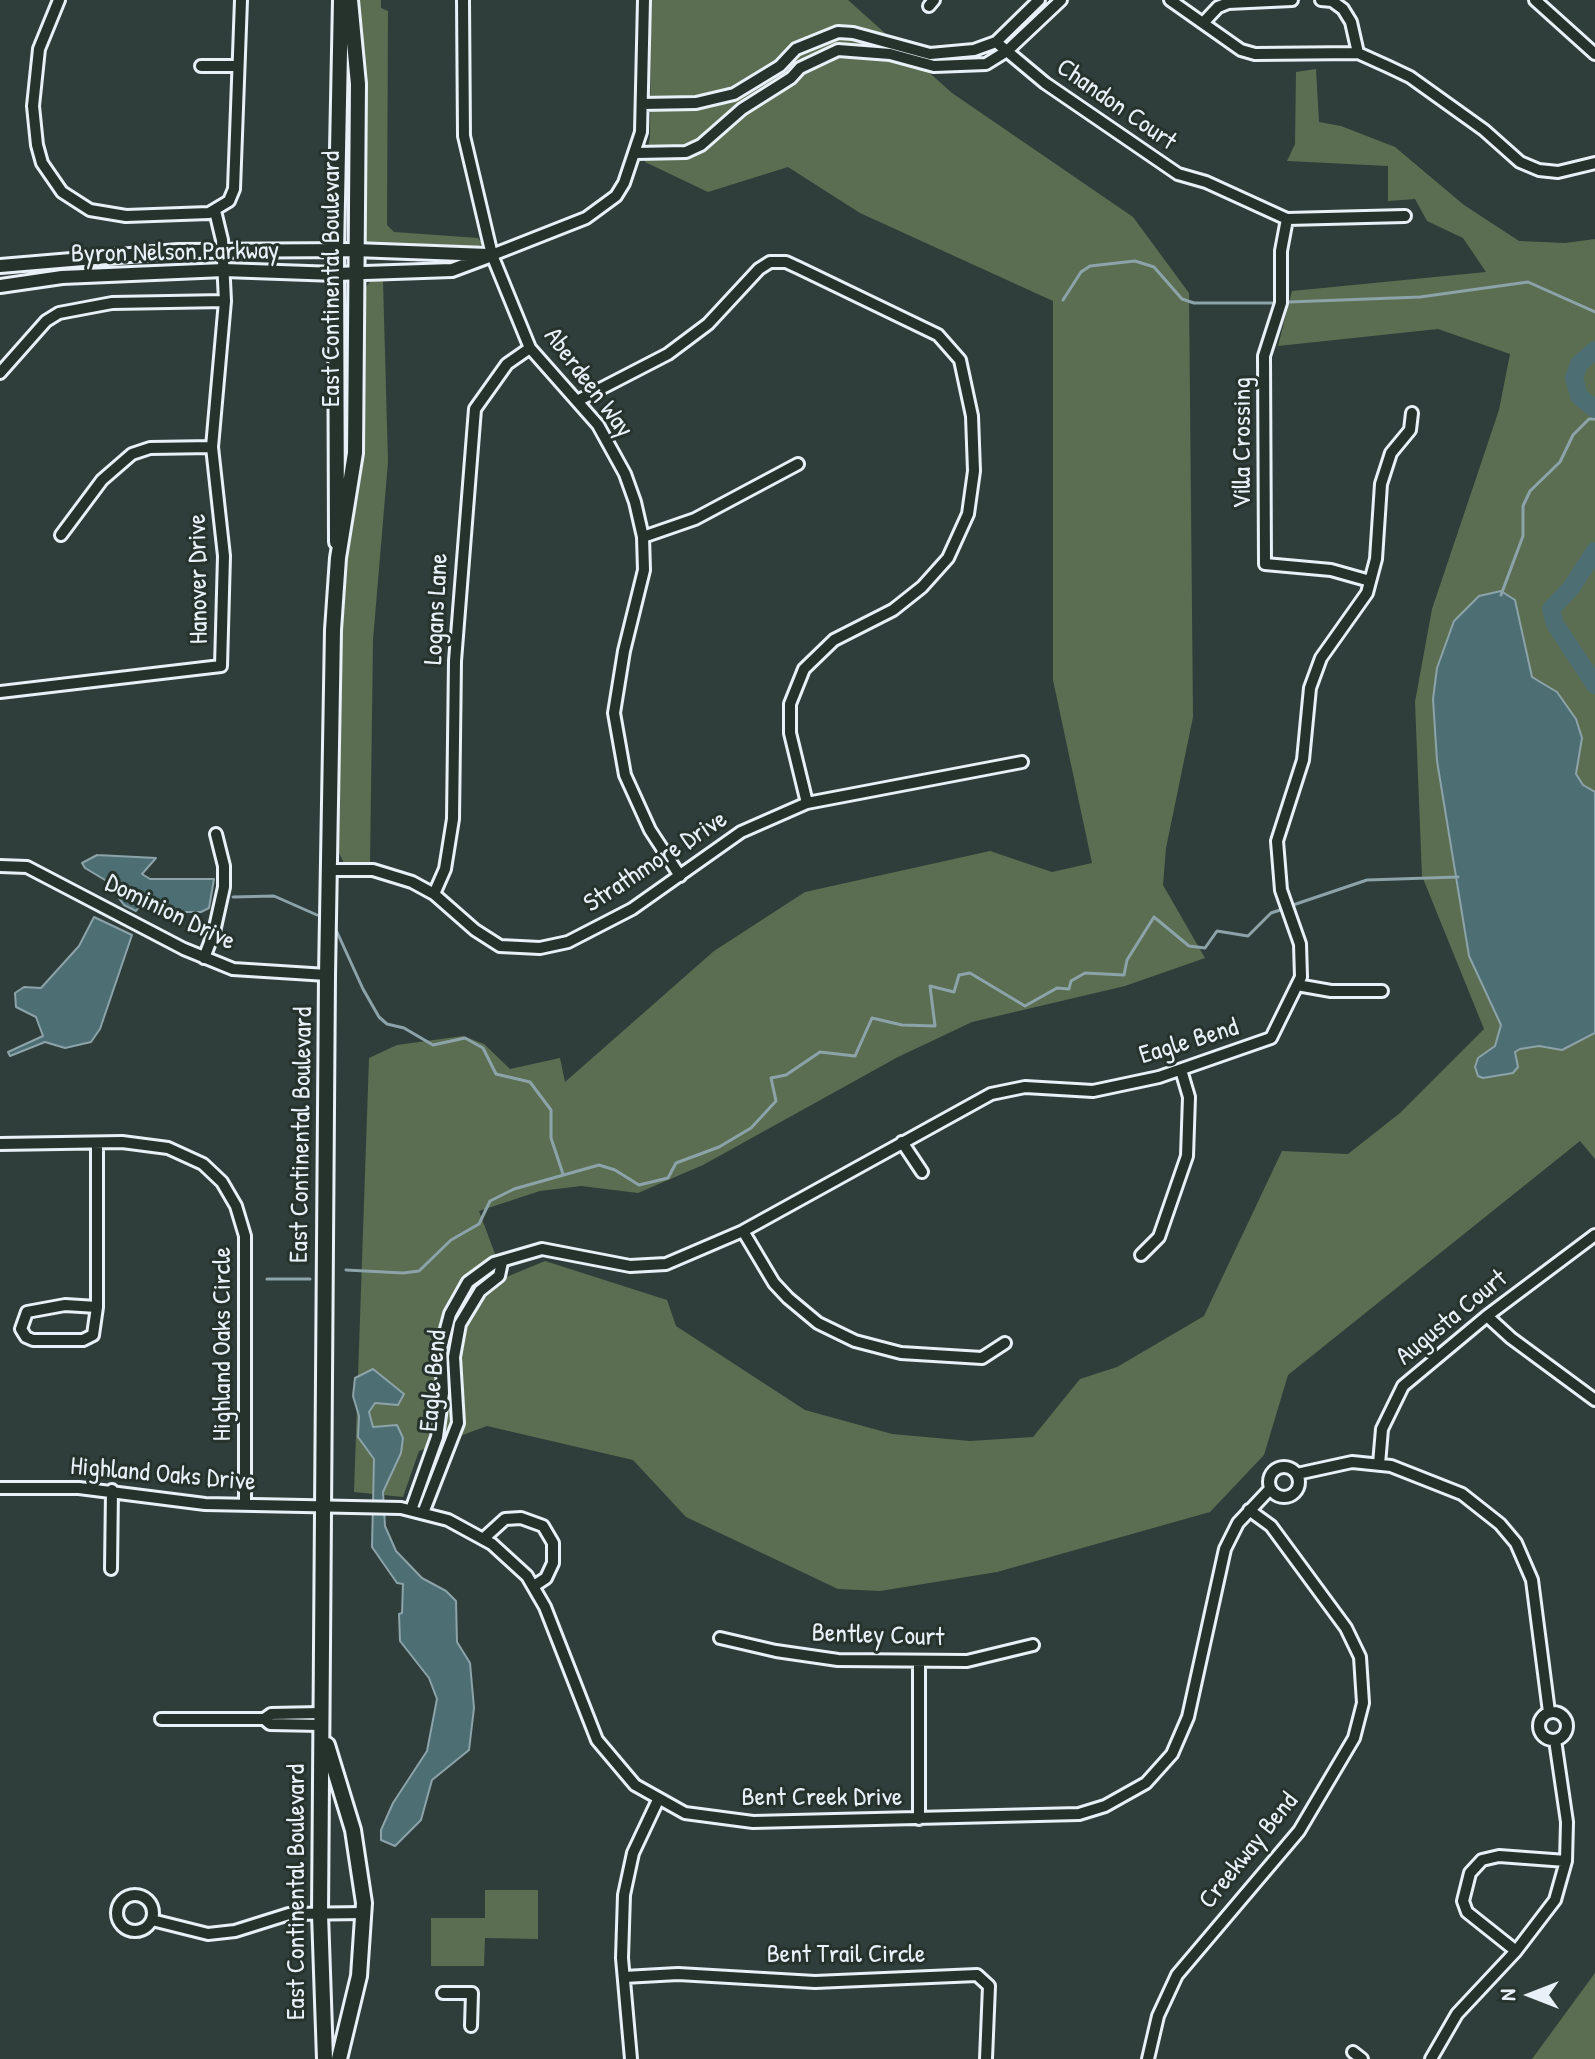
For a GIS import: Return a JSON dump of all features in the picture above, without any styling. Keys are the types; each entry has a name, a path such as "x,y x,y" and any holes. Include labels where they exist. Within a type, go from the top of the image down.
{"main road":[{"name":"East Continental Boulevard","path":"322,2059 322,1507 327,975 333,630 338,558 336,251 341,0"},
{"name":"East Continental Boulevard","path":"338,558 355,453 358,84 350,0"},
{"path":"321,1719 334,1775 353,1830 364,1913 359,1976 339,2059"}],"street":[{"path":"59,0 39,49 33,106 37,145 52,181 62,192 102,214 196,215 215,211 229,201 234,189 241,0"},
{"name":"Aberdeen Way","path":"463,0 464,136 492,255 530,348 598,425 625,474 643,537 644,570 624,651 614,713 625,775 636,803 680,876"},
{"name":"Byron Nelson Parkway","path":"0,286 62,277 224,270 355,274 452,270 562,231 616,196 636,153 642,104 644,0"},
{"path":"642,104 696,103 734,94 780,66 796,49 838,32 853,33 930,54 974,50 996,42 1039,0"},
{"path":"636,153 686,152 701,145 742,109 791,78 800,68 838,50 890,54 934,66 986,64 1007,51 1061,0"},
{"path":"1170,0 1241,50 1255,54 1358,53 1410,77 1484,130 1520,162 1539,170 1558,172 1595,163"},
{"path":"1203,23 1218,7 1228,3 1292,0"},
{"path":"1321,0 1332,1 1343,9 1351,22 1358,53"},
{"path":"1535,0 1595,54"},
{"name":"Chandon Court","path":"996,42 1045,83 1162,166 1287,219 1405,216"},
{"path":"201,66 238,66"},
{"name":"Hanover Drive","path":"0,692 221,666 224,556 212,447 225,301 223,252 215,211"},
{"name":"Villa Crossing","path":"1287,219 1281,251 1281,303 1264,356 1265,564 1331,570 1370,581"},
{"name":"Byron Nelson Parkway","path":"0,266 104,256 223,252 355,250 492,255"},
{"path":"579,400 668,354 708,324 759,269 770,262 786,262 938,335 960,360 972,416 974,471 968,514 948,558 922,587 893,610 834,640 804,669 790,704 790,733 807,803"},
{"path":"0,373 46,321 59,313 112,303 225,301"},
{"name":"Logans Lane","path":"434,894 445,869 453,819 455,661 475,409 507,364 530,348"},
{"name":"Eagle Bend","path":"417,1511 440,1422 441,1348 450,1314 468,1282 494,1263 542,1249 630,1266 666,1264 743,1231 991,1094 1025,1087 1093,1091 1181,1070 1271,1038 1301,977 1300,944 1281,890 1277,841 1303,760 1310,688 1321,658 1367,593 1376,559 1381,484 1391,453 1410,430 1412,413"},
{"path":"61,535 102,480 132,454 150,448 212,447"},
{"path":"643,537 695,519 798,464"},
{"name":"Strathmore Drive","path":"330,870 373,870 412,882 434,894 475,930 500,946 540,948 568,942 632,909 741,832 807,803 1022,762"},
{"path":"204,958 214,932 224,887 224,866 216,834"},
{"name":"Dominion Drive","path":"0,866 27,867 204,958 233,969 327,975"},
{"path":"1297,985 1331,991 1382,991"},
{"path":"1141,1255 1159,1237 1187,1156 1189,1097 1181,1070"},
{"name":"Highland Oaks Circle","path":"0,1144 24,1141 97,1145 122,1142 182,1152 213,1173 236,1206 246,1247 245,1505"},
{"path":"902,1142 922,1172"},
{"path":"97,1145 97,1307 93,1335 83,1340 33,1340 21,1329 27,1312 37,1308 97,1307"},
{"path":"743,1231 774,1283 788,1298 818,1323 855,1341 901,1353 982,1358 1005,1343"},
{"name":"Augusta Court","path":"1379,1464 1382,1429 1403,1386 1487,1316 1595,1235"},
{"name":"Eagle Bend","path":"417,1511 458,1423 454,1357 460,1324 480,1291 499,1276 502,1262"},
{"path":"1487,1316 1511,1338 1595,1400"},
{"path":"1297,1474 1324,1465 1379,1464 1462,1494 1491,1515 1516,1543 1532,1580 1549,1712"},
{"path":"1289,1467 1297,1474 1297,1489 1289,1496 1278,1496 1270,1489 1269,1479 1274,1470 1289,1467"},
{"name":"Highland Oaks Drive","path":"0,1488 112,1490 173,1501 322,1507"},
{"name":"Bent Creek Drive","path":"322,1507 392,1507 417,1511 448,1520 510,1557 534,1586 597,1740 635,1785 658,1800 685,1813 738,1821 919,1819 1079,1814 1127,1795 1158,1774 1172,1754 1188,1717 1225,1549 1238,1523 1270,1489"},
{"path":"111,1569 112,1490"},
{"name":"Creekway Bend","path":"1148,2059 1158,2016 1177,1975 1299,1831 1354,1738 1363,1703 1360,1657 1346,1628 1271,1526 1249,1510"},
{"path":"483,1539 505,1519 521,1518 543,1526 553,1543 553,1563 546,1578 534,1586"},
{"name":"Bentley Court","path":"720,1638 838,1660 967,1661 1033,1645"},
{"path":"919,1661 919,1819"},
{"path":"1549,1712 1562,1715 1567,1724 1563,1736 1555,1740 1544,1737 1539,1729 1541,1717 1549,1712"},
{"path":"161,1719 264,1719 271,1714 321,1719"},
{"path":"1431,2059 1457,2014 1516,1951 1555,1900 1566,1861 1567,1822 1555,1740"},
{"path":"631,2059 624,1977 627,1871 641,1830 658,1800"},
{"path":"1516,1951 1467,1912 1463,1901 1470,1873 1482,1860 1499,1856 1566,1861"},
{"path":"152,1920 208,1934 235,1931 289,1914 364,1913"},
{"name":"Bent Trail Circle","path":"624,1977 678,1974 815,1982 977,1975 989,1986 986,2059"},
{"path":"443,1993 472,1993 471,2026"}],"green space":[{"path":"356,0 381,0 381,8 388,11 387,225 394,232 478,238 482,243 475,251 367,248 362,238"},
{"path":"651,0 848,0 952,93 1133,217 1189,293 1193,717 1166,848 1163,885 1205,958 1125,986 972,1022 898,1057 703,1165 638,1193 581,1186 540,1191 479,1211 504,1278 545,1261 667,1300 676,1326 805,1410 892,1434 970,1441 1033,1437 1080,1379 1117,1367 1204,1316 1282,1151 1348,1154 1400,1113 1484,1029 1422,876 1415,702 1432,609 1499,410 1510,354 1438,329 1278,346 1292,291 1486,272 1463,238 1427,221 1415,199 1388,201 1388,166 1287,161 1295,144 1296,72 1316,69 1319,122 1341,126 1395,147 1464,205 1519,241 1565,243 1595,239 1595,1159 1580,1141 1288,1375 1264,1455 1210,1512 997,1572 880,1591 838,1589 686,1517 633,1460 487,1426 419,1451 403,1497 354,1492 369,1058 397,1045 463,1036 484,1044 510,1069 560,1058 565,1082 714,951 805,892 990,851 1052,872 1092,863 1053,680 1053,301 860,213 788,167 708,192 645,162 650,137"},
{"path":"371,281 383,281 388,462 373,640 370,864 344,863 336,847 342,576 361,292"},
{"path":"485,1890 538,1890 538,1939 485,1938 484,1966 431,1966 431,1918 485,1918"},
{"path":"1595,1973 1595,2059 1532,2059"}],"water":[{"path":"1501,591 1515,600 1532,677 1557,692 1576,719 1582,738 1576,774 1583,785 1595,792 1595,1033 1562,1050 1539,1046 1520,1049 1515,1052 1518,1067 1513,1073 1483,1078 1478,1076 1475,1067 1478,1058 1495,1046 1501,1025 1469,956 1437,761 1433,699 1437,668 1454,621 1479,596"},
{"path":"97,855 156,858 142,874 150,879 214,879 209,908 201,912 173,912 143,901 136,911 124,905 105,880 85,868 82,863"},
{"path":"94,917 132,935 100,1029 91,1042 65,1048 45,1042 10,1056 8,1052 43,1036 36,1017 16,1007 15,993 24,987 41,988 79,946"},
{"path":"373,1369 404,1394 398,1405 375,1403 369,1412 373,1427 397,1425 403,1438 401,1453 383,1492 385,1526 396,1551 422,1578 446,1591 456,1601 457,1642 470,1663 474,1708 469,1750 432,1780 421,1820 395,1846 381,1840 381,1830 393,1803 427,1751 437,1699 429,1678 400,1641 399,1614 402,1613 403,1584 397,1583 372,1547 374,1459 358,1437 359,1416 353,1396 355,1378"}],"waterway":[{"path":"1063,300 1081,272 1090,266 1135,261 1154,267 1182,299 1194,303 1273,303"},
{"path":"1289,302 1420,297 1528,282 1595,312"},
{"path":"1595,350 1579,364 1574,378 1579,396 1595,409"},
{"path":"1501,595 1523,536 1523,506 1530,491 1560,462 1573,435 1589,419 1595,419"},
{"path":"1595,551 1571,588 1551,609 1555,624 1595,685"},
{"path":"1290,906 1367,880 1458,877"},
{"path":"233,897 274,896 317,915"},
{"path":"346,1270 419,1271 451,1240 479,1224 490,1201 514,1189 599,1165 615,1170 639,1185 668,1178 676,1163 719,1147 751,1128 776,1101 771,1078 786,1075 820,1052 855,1056 872,1018 902,1025 935,1026 930,986 954,992 959,975 970,973 1025,1006 1057,988 1069,989 1071,981 1085,973 1124,975 1127,960 1154,917 1189,946 1205,948 1217,931 1248,936 1271,913 1283,909"},
{"path":"337,932 363,989 379,1017 387,1024 404,1028 433,1045 465,1038 483,1048 496,1074 530,1082 551,1110 551,1138 563,1174"},
{"path":"267,1279 310,1279"}]}
